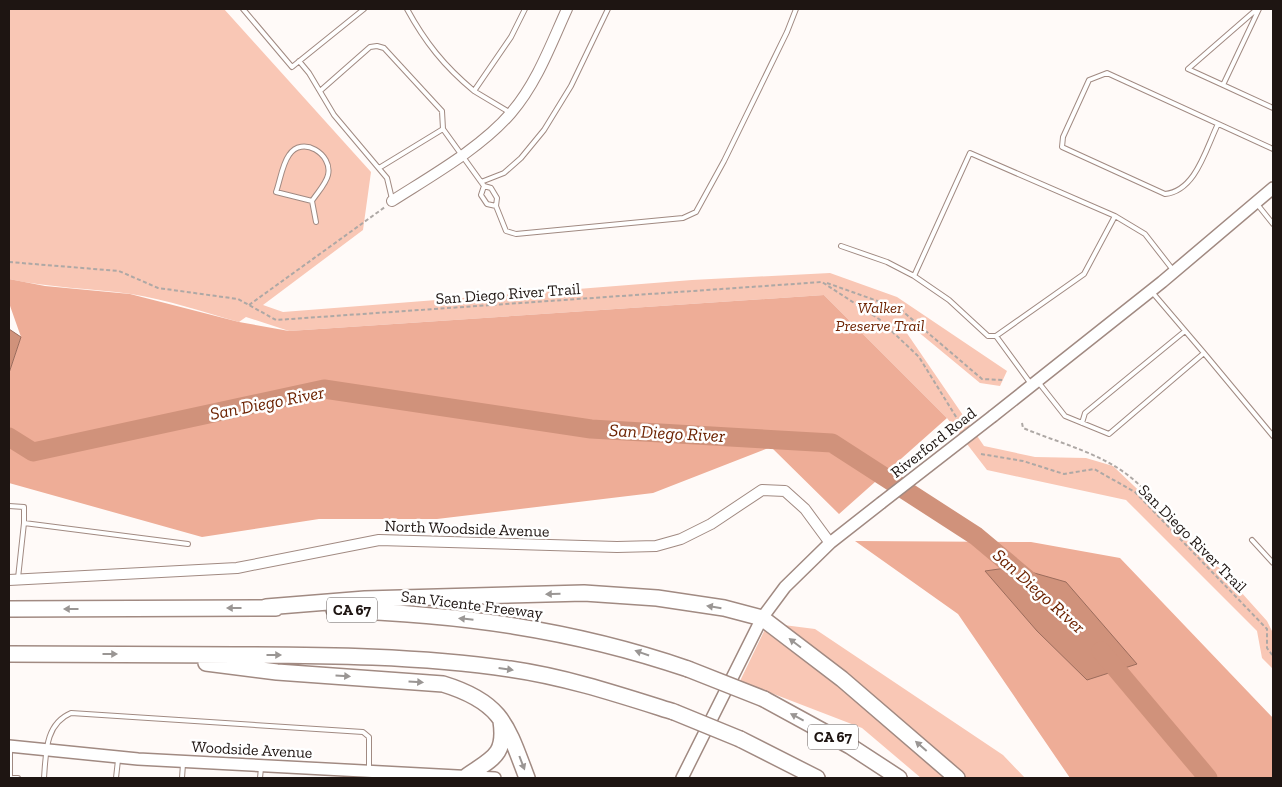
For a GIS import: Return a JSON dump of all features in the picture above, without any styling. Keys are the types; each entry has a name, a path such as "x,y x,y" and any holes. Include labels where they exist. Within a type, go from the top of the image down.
{"highway":[{"path":"266,607 365,599 584,593 657,598 724,608 762,618 842,679 957,778"},
{"name":"San Vicente Freeway","path":"9,609 266,607 391,612 504,623 633,650 688,669 764,699 850,746 899,778"},
{"name":"CA 67","path":"9,654 332,655 433,660 511,669 618,694 674,712 740,739 817,778"},
{"path":"138,654 277,672 443,684 468,691 489,705 501,717 528,778"},
{"path":"467,776 498,754 503,738 501,717"}],"main road":[{"name":"Riverford Road","path":"682,778 762,618 786,587 830,542 1035,384 1175,272 1273,188"},
{"name":"Woodside Avenue","path":"9,746 183,762 495,778"}],"street":[{"path":"392,201 462,156 511,113 538,73 567,9"},
{"name":"North Woodside Avenue","path":"13,580 237,568 379,540 617,548 656,546 681,539 711,524 762,490 785,492 805,509 830,542"}],"lane":[{"path":"243,9 292,67 364,9"},
{"path":"407,9 421,34 449,70 474,91 511,113"},
{"path":"474,91 511,37 525,9"},
{"path":"480,182 504,174 521,158 544,130 571,86 608,9"},
{"path":"320,91 370,47 384,48 442,111 443,129 480,182 484,186 491,188 497,198 496,206 506,231 516,234 683,218 696,212 749,110 796,9"},
{"path":"1258,9 1188,69 1273,108"},
{"path":"1223,85 1258,9"},
{"path":"299,61 334,115 387,178 392,201"},
{"path":"1218,124 1194,176 1175,193 1165,194 1062,147 1063,137 1089,80 1107,73 1273,149"},
{"path":"379,168 443,129"},
{"path":"312,201 276,192 288,156 295,148 303,145 316,150 329,169 328,177 312,201 316,222"},
{"path":"914,276 970,152 1115,216 1145,234 1175,272"},
{"path":"484,186 481,194 487,204 496,206"},
{"path":"1255,202 1273,224"},
{"path":"841,246 887,262 914,276 949,300 988,336 996,336 1084,274 1115,216"},
{"path":"1151,291 1273,436"},
{"path":"1082,423 1085,413 1185,331"},
{"path":"996,336 1035,384 1065,416 1109,434 1204,353"},
{"path":"9,506 24,507 24,524 13,580"},
{"path":"24,524 188,544"},
{"path":"1252,540 1273,563"},
{"path":"44,778 46,750 50,733 56,722 71,713 357,731 367,734 369,737 373,773"},
{"path":"9,746 12,778 18,778"},
{"path":"116,778 118,757"},
{"path":"182,778 183,762"},
{"path":"260,778 261,765"}],"path":[{"path":"249,305 392,201"},
{"name":"San Diego River Trail","path":"9,262 119,271 158,288 238,300 276,320 822,282"},
{"path":"822,282 900,308 982,379 1002,380"},
{"path":"822,282 879,319 919,358 958,420"},
{"path":"1022,423 1023,428 1115,464 1155,502 1163,519"},
{"name":"San Diego River Trail","path":"982,454 1023,461 1064,474 1094,469 1135,492 1267,629 1267,648 1273,656"}],"green space":[{"name":"Walker Preserve Trail","path":"9,9 224,9 371,172 363,230 263,305 283,312 692,280 830,273 897,297 1007,371 1000,386 980,383 905,321 902,326 984,446 1035,457 1086,458 1113,466 1214,562 1267,621 1273,633 1273,669 1262,658 1257,631 1126,500 987,470 947,418 824,295 289,331 246,317 239,322 172,303 131,294 9,279"},
{"path":"768,623 815,629 1003,755 1025,778 921,778 862,728 740,681"}],"shaded area":[{"path":"9,279 45,286 130,294 239,322 289,331 824,295 947,418 839,514 771,447 653,493 437,519 319,519 202,537 9,483 9,373 21,337 9,303"},
{"path":"855,541 1031,542 1120,558 1273,718 1273,778 1070,778 958,614"}],"water":[{"path":"9,329 21,337 9,373"},
{"path":"1013,567 1066,582 1137,664 1087,680 1037,631 985,571"}],"waterway":[{"name":"San Diego River","path":"9,437 33,452 324,389 591,429 832,443 976,536 1032,583"},
{"name":"San Diego River","path":"1101,651 1208,778"}]}
